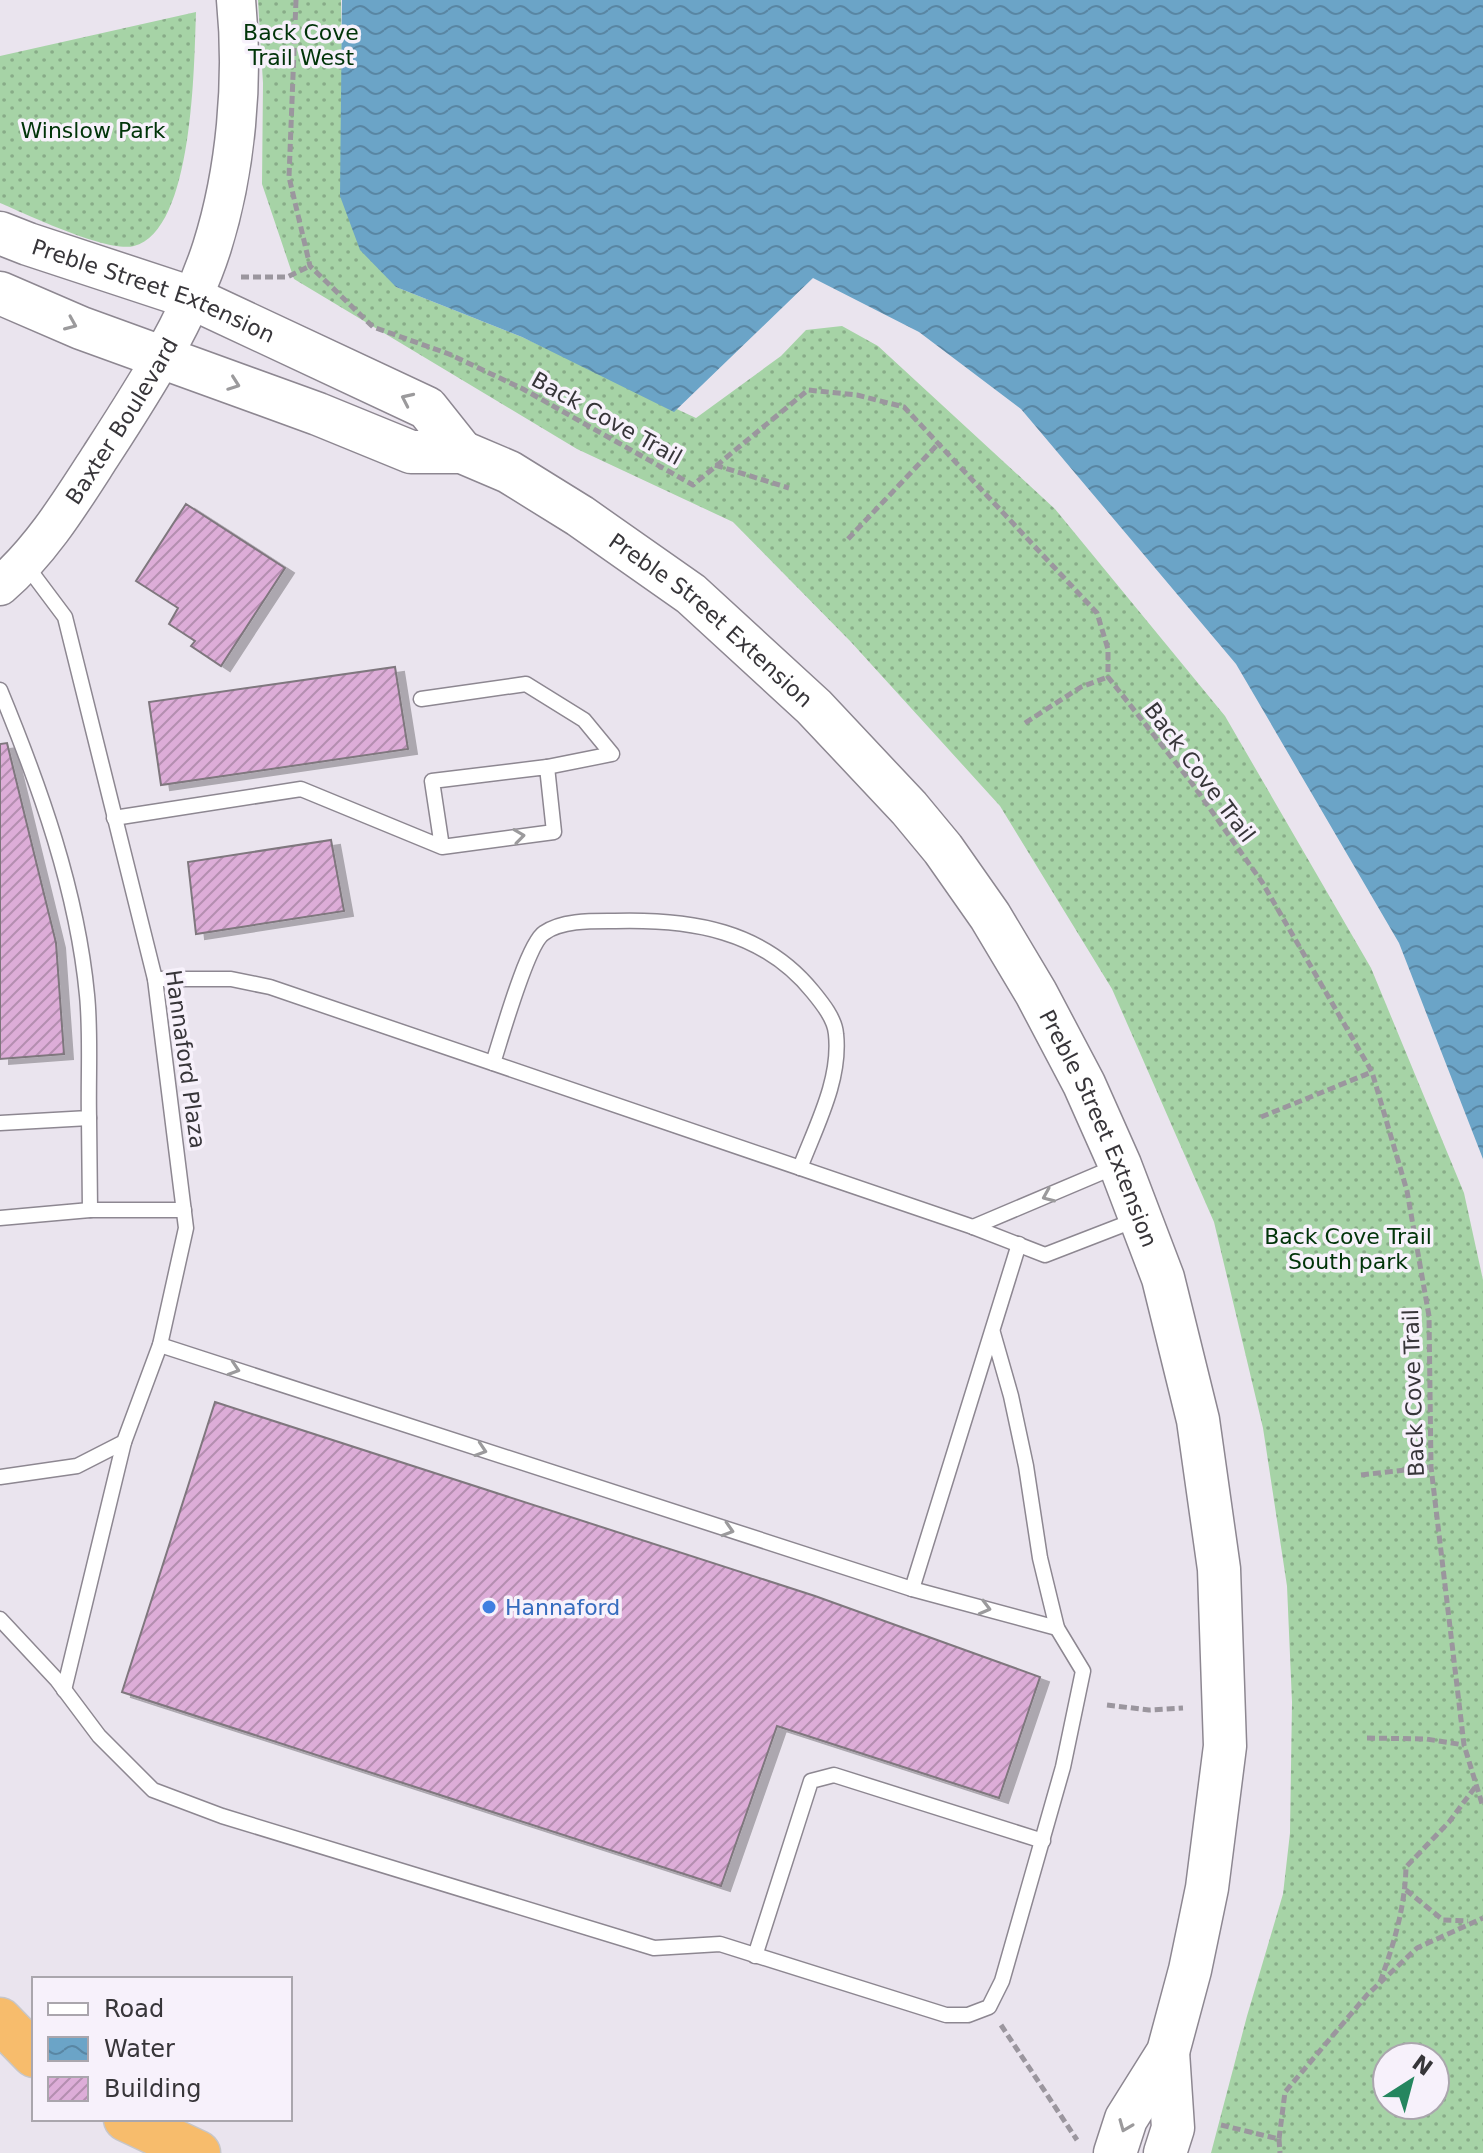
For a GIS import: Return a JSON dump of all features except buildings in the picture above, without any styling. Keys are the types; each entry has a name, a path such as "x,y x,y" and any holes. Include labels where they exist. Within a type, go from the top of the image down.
{"highway":[{"path":"0,2020 32,2053"},
{"path":"130,2121 198,2153"}],"main road":[{"name":"Preble Street Extension","path":"0,233 192,298 427,408 462,452"},
{"name":"Preble Street Extension","path":"0,293 81,328 318,414 411,452 462,452 509,472 580,516 691,594 814,707 909,808 962,876 1036,993 1084,1084 1120,1165 1163,1278 1195,1406 1210,1494 1222,1608 1225,1746 1196,1943 1168,2052 1126,2119 1098,2150"},
{"name":"Preble Street Extension","path":"1165,2153 1173,2128 1168,2052"}],"street":[{"name":"Baxter Boulevard","path":"13,575 88,477 160,358 192,298 211,250 222,212 237,99 236,0"}],"lane":[{"name":"Hannaford Plaza","path":"13,575 65,617 155,979 186,1228 160,1345 124,1442 64,1690"},
{"path":"421,699 526,684 584,720 612,754 547,767 432,781 442,847"},
{"path":"0,690 34,773 70,899 87,995 90,1210"},
{"path":"114,818 301,789 442,847 554,832 547,767"},
{"path":"493,1063 529,956 541,935 557,926 599,921 678,922 717,930 775,954 803,979 824,1004 836,1031 831,1089 800,1168"},
{"path":"155,979 231,979 270,987 973,1227 1045,1255 1140,1218"},
{"path":"0,1123 89,1118"},
{"path":"973,1227 1120,1165"},
{"path":"0,1218 90,1210 184,1210"},
{"path":"912,1589 1019,1244"},
{"path":"0,1619 64,1690 99,1736 153,1790 222,1816 654,1948 720,1944 946,2015 968,2015 989,2007 1002,1981 1063,1767 1083,1671 1057,1628 1040,1558 1026,1466 1011,1396 993,1333"},
{"path":"160,1345 912,1589 1057,1628"},
{"path":"0,1477 77,1466 124,1442"},
{"path":"755,1956 811,1781 834,1775 1043,1841"}],"path":[{"path":"228,277 287,277 310,266 289,177 296,0"},
{"name":"Back Cove Trail","path":"310,266 373,327 449,354 523,389 693,485 714,464 808,390 857,395 904,407 1097,613 1108,649 1108,677 1191,782 1262,882 1372,1072 1407,1191 1429,1316 1431,1467 1464,1745 1483,1807"},
{"path":"848,539 938,444"},
{"path":"714,464 789,488"},
{"path":"1025,723 1081,687 1108,677"},
{"path":"1261,1117 1372,1072"},
{"path":"1361,1475 1431,1467"},
{"path":"1107,1705 1149,1710 1183,1708"},
{"path":"1367,1738 1426,1739 1464,1745"},
{"path":"1380,1983 1395,1940 1406,1867 1449,1822 1476,1786"},
{"path":"1405,1889 1443,1920 1473,1922"},
{"path":"1280,2153 1285,2092 1380,1983 1417,1948 1483,1918"},
{"path":"989,2007 1098,2150"},
{"path":"1221,2125 1279,2139"}],"green space":[{"name":"Back Cove Trail South park","path":"258,0 341,0 342,67 396,287 522,337 696,418 781,356 806,330 842,326 878,346 1055,509 1225,716 1371,968 1464,1193 1483,1280 1483,2153 1211,2153 1283,1894 1290,1833 1292,1702 1287,1586 1263,1428 1214,1222 1112,989 1000,806 851,642 733,522 577,449 294,279 262,184 263,83"},
{"name":"Winslow Park","path":"196,12 187,142 169,210 154,234 134,246 106,244 68,232 0,203 0,56"}],"water":[{"path":"342,0 1483,0 1483,1159 1399,943 1236,664 1021,409 919,332 813,278 674,412 522,337 396,287 360,250 340,196"}],"place":[{"name":"Hannaford","path":"489,1607"}],"park label":[{"name":"Back Cove Trail West","path":"301,44"}]}
